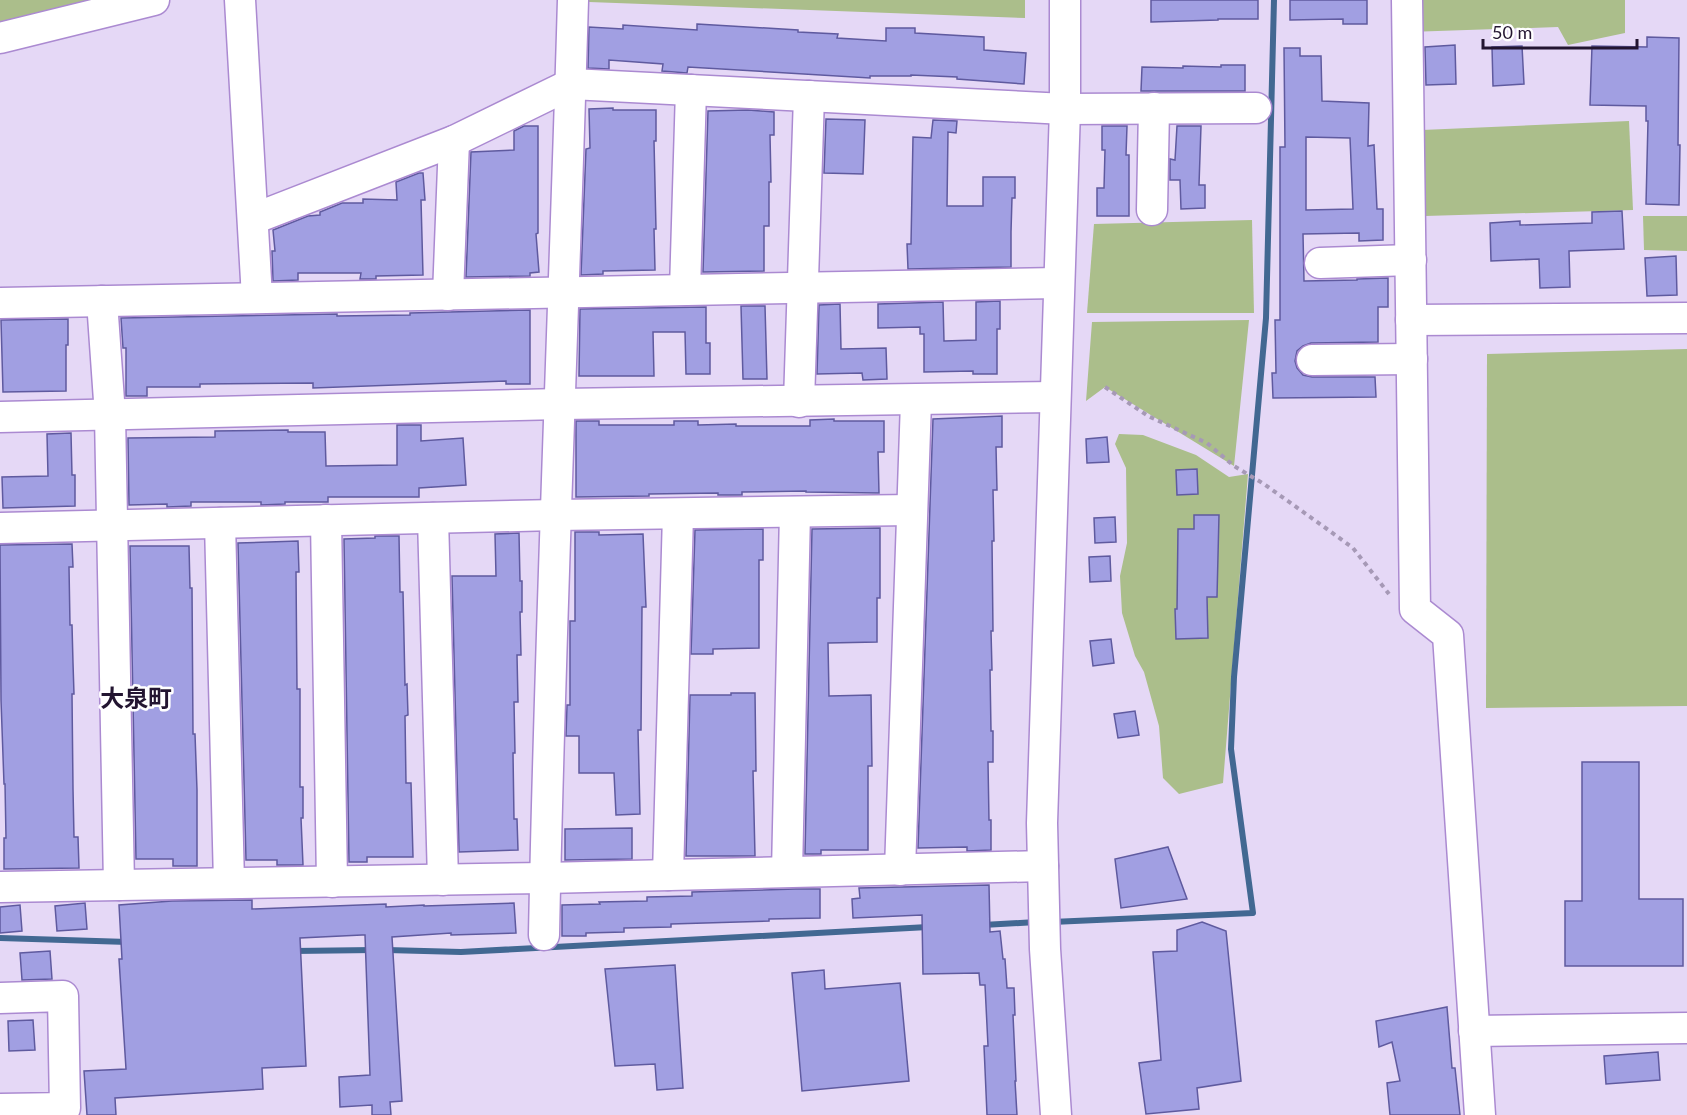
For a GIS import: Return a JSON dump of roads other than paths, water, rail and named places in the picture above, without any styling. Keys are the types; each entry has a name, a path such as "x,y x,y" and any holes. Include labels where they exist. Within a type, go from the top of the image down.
{"street":[{"path":"0,38 154,0"},
{"path":"240,0 258,298"},
{"path":"544,935 573,0"},
{"path":"1056,1115 1045,949 1042,823 1065,109 1065,0"},
{"path":"1407,0 1415,609 1448,635 1480,1115"},
{"path":"253,219 454,141 571,84 1065,109 1256,108"},
{"path":"685,291 691,90"},
{"path":"800,402 809,96"},
{"path":"1152,210 1154,108"},
{"path":"448,295 454,141"},
{"path":"1320,263 1411,260"},
{"path":"0,303 1059,283"},
{"path":"102,301 110,415 119,885"},
{"path":"1412,320 1687,318"},
{"path":"1312,360 1412,359"},
{"path":"0,417 561,404 1055,398"},
{"path":"900,870 916,400"},
{"path":"0,528 556,515 912,510"},
{"path":"787,872 795,512"},
{"path":"668,875 678,514"},
{"path":"433,518 443,880"},
{"path":"326,520 332,882"},
{"path":"220,523 229,883"},
{"path":"0,887 545,878 1043,866"},
{"path":"0,998 63,996 65,1108 0,1110"},
{"path":"1474,1031 1687,1028"}],"waterway":[{"path":"1052,922 1253,913 1231,749 1234,677 1266,318 1274,0"},
{"path":"983,925 1036,922"},
{"path":"387,950 461,952 928,927"},
{"path":"0,938 128,942"},
{"path":"294,951 374,950"}],"district":[{"name":"大泉町","path":"136,699"}]}
